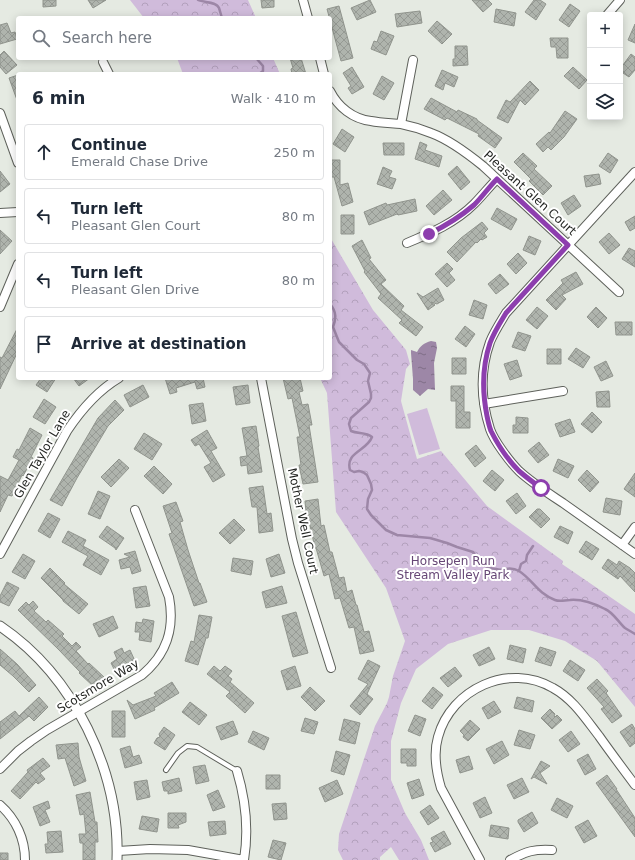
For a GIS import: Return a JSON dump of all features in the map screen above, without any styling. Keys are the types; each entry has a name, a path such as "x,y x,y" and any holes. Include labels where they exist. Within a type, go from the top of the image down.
{"street":[{"path":"303,0 307,16"},
{"path":"609,12 620,0"},
{"path":"320,60 324,72"},
{"path":"401,124 413,60"},
{"path":"103,62 108,72"},
{"name":"Pleasant Glen Court","path":"332,94 338,104 355,117 370,121 401,124 433,133 472,157 619,292"},
{"path":"0,113 16,157"},
{"path":"635,172 510,308 498,326 490,342 485,363 483,387 484,404 490,430 509,459 519,470 541,488 635,554"},
{"path":"407,243 446,226 474,204 497,179"},
{"path":"0,213 16,212"},
{"path":"0,307 16,269"},
{"name":"Glen Taylor Lane","path":"0,554 67,431 87,404 117,380"},
{"name":"Mother Well Court","path":"261,380 295,551 331,668"},
{"path":"484,404 563,391"},
{"name":"Scotsmore Way","path":"0,769 18,751 31,741 47,730 142,675 159,658 170,632 172,620 171,608 169,598 135,510"},
{"path":"622,545 635,527"},
{"path":"0,626 21,642 39,659 62,686 79,712 94,741 109,786 114,810 118,856 150,849 188,850 244,860 247,834 246,814 237,771"},
{"path":"480,860 441,788 435,762 438,737 447,716 460,700 476,688 490,682 514,678 539,681 556,690 571,700 635,785"},
{"path":"0,805 13,820 19,831 23,842 25,860"},
{"path":"510,860 534,850 552,850"}],"lane":[{"path":"166,770 178,753 187,746 197,747 237,771"}],"green space":[{"path":"130,0 248,0 255,16 142,16"},
{"path":"178,60 274,60 279,72 182,72"},
{"name":"Horsepen Run Stream Valley Park","path":"332,240 373,310 406,350 410,364 406,369 401,401 417,459 441,451 487,506 563,561 562,564 635,614 635,707 597,661 565,641 529,630 491,630 448,644 416,669 401,703 391,741 391,780 405,813 421,840 429,860 399,860 391,847 380,857 380,860 343,860 338,850 339,834 375,726 387,703 393,676 405,641 386,588 336,512 327,393 321,380 332,380"},
{"path":"427,408 440,449 419,455 407,414"}],"water":[{"path":"431,341 436,342 437,348 434,363 435,390 428,389 420,396 413,390 411,350 417,352 422,345"}],"building":[{"path":"43,0 56,0 56,6 43,7"},
{"path":"88,0 106,0 93,8"},
{"path":"261,0 274,0 274,7 262,8"},
{"path":"370,0 376,12 357,20 351,8"},
{"path":"472,0 488,0 492,4 483,12"},
{"path":"534,0 540,0 546,4 536,20 525,12"},
{"path":"570,4 580,11 569,27 559,20"},
{"path":"339,6 353,58 341,61 332,28 332,16 329,16 327,9"},
{"path":"496,9 516,13 514,26 494,22"},
{"path":"420,11 422,23 397,27 395,14"},
{"path":"437,21 452,34 442,44 428,31"},
{"path":"7,23 11,33 15,32 16,39 0,44 0,25"},
{"path":"635,24 635,43 628,40"},
{"path":"381,31 394,36 386,55 371,49 374,41 377,42"},
{"path":"550,38 568,38 568,58 557,58 556,47 551,47"},
{"path":"455,46 467,46 468,65 453,66 453,59 455,59"},
{"path":"4,51 17,65 6,74 0,67 0,55"},
{"path":"631,54 635,57 635,70 629,77 623,73 623,65"},
{"path":"291,60 302,60 305,72 292,72 291,69 293,68"},
{"path":"352,67 364,87 352,94 348,88 351,86 343,73"},
{"path":"573,67 587,80 579,89 564,76"},
{"path":"442,70 458,77 454,87 445,83 443,90 435,86"},
{"path":"16,76 16,97 9,78"},
{"path":"382,76 394,83 384,100 373,94"},
{"path":"530,81 539,90 525,105 520,100 508,123 497,118 506,100 510,102"},
{"path":"431,98 457,112 458,110 477,119 502,138 495,148 478,136 479,134 447,118 445,120 424,109"},
{"path":"565,111 577,119 564,137 551,150 548,147 543,152 536,144 549,132 550,133"},
{"path":"342,129 354,137 345,152 333,144"},
{"path":"420,142 427,145 425,150 442,156 439,167 415,159"},
{"path":"383,143 404,143 404,155 384,155"},
{"path":"523,153 537,166 534,169 552,186 543,195 529,181 531,179 514,162"},
{"path":"608,153 618,160 610,173 599,166"},
{"path":"332,160 340,160 340,185 348,183 353,202 342,206 334,177 332,177"},
{"path":"457,166 470,182 461,190 448,174"},
{"path":"383,167 392,171 389,177 396,179 392,189 377,184"},
{"path":"0,171 10,184 0,192"},
{"path":"599,174 601,184 586,187 584,176"},
{"path":"443,190 452,200 434,215 426,206"},
{"path":"574,195 581,206 568,215 561,203"},
{"path":"415,199 417,211 397,214 369,225 364,212 386,203 387,205"},
{"path":"497,208 517,219 511,230 491,219"},
{"path":"341,215 354,215 354,234 341,234"},
{"path":"635,216 635,228 630,231 625,222"},
{"path":"482,222 488,229 484,233 487,237 482,240 481,239 477,243 476,242 457,262 447,252 461,238"},
{"path":"0,230 12,241 0,254"},
{"path":"609,233 620,245 609,254 599,242"},
{"path":"529,236 541,241 535,255 523,250"},
{"path":"362,240 371,258 369,259 386,280 381,284 404,306 401,310 423,327 416,336 399,323 402,320 378,298 381,294 364,272 365,271 352,246"},
{"path":"629,248 635,251 635,267 622,259"},
{"path":"518,253 527,263 516,274 507,264"},
{"path":"447,263 453,269 449,273 455,280 447,287 435,274"},
{"path":"576,272 583,284 562,295 566,299 556,310 546,300 563,283 561,280"},
{"path":"500,274 509,284 496,294 488,284"},
{"path":"438,288 444,300 437,304 431,302 435,305 428,310 417,293 423,297"},
{"path":"474,300 487,305 483,319 469,315"},
{"path":"537,307 548,316 537,329 526,320"},
{"path":"596,307 607,318 598,328 587,317"},
{"path":"615,322 632,322 632,335 616,335"},
{"path":"465,326 475,334 466,347 455,339"},
{"path":"16,331 16,355 0,389 0,357 2,358"},
{"path":"518,332 531,336 525,351 512,347"},
{"path":"576,348 590,357 583,368 568,359"},
{"path":"547,349 561,349 561,364 547,364"},
{"path":"452,358 466,358 466,374 452,374"},
{"path":"517,360 522,376 510,380 504,364"},
{"path":"606,361 613,376 601,381 594,367"},
{"path":"40,380 55,380 47,392 36,385"},
{"path":"74,380 87,380 79,386"},
{"path":"166,380 203,380 205,387 197,389 195,382 176,388 177,392 170,394"},
{"path":"283,380 300,380 303,391 299,392 302,405 308,404 312,425 309,425 318,482 303,484 299,465 301,465 297,437 300,437 292,398 288,399"},
{"path":"143,385 149,397 130,407 124,395"},
{"path":"248,385 250,403 236,405 233,387"},
{"path":"451,386 464,386 464,412 470,412 470,428 456,428 456,401 451,401"},
{"path":"609,391 610,407 597,407 596,392"},
{"path":"44,399 56,407 45,424 33,417"},
{"path":"115,400 124,410 108,426 62,506 50,500 98,418"},
{"path":"203,403 206,421 192,424 189,405"},
{"path":"592,412 602,422 592,433 581,424"},
{"path":"516,417 528,418 528,433 513,433 513,425 516,425"},
{"path":"570,419 575,432 560,437 555,424"},
{"path":"256,426 262,472 248,474 247,465 241,466 240,457 247,456 242,428"},
{"path":"30,428 42,435 31,457 33,458 23,476 22,475 12,496 8,495 0,512 0,476 8,480 19,460 13,457 17,449 19,450"},
{"path":"207,430 217,448 211,451 225,475 213,482 204,467 211,463 199,444 195,446 191,440"},
{"path":"144,433 162,444 152,460 134,449"},
{"path":"539,442 549,455 538,463 528,451"},
{"path":"476,445 486,458 475,467 465,454"},
{"path":"119,459 129,468 111,487 101,477"},
{"path":"558,459 574,466 568,478 553,471"},
{"path":"154,466 172,484 163,494 144,476"},
{"path":"492,470 504,480 495,491 483,481"},
{"path":"587,470 599,482 590,492 578,480"},
{"path":"635,473 635,497 624,489"},
{"path":"263,486 267,514 271,513 273,531 259,533 257,507 252,507 249,488"},
{"path":"98,491 110,496 100,519 88,514"},
{"path":"517,493 526,506 516,514 506,501"},
{"path":"606,498 622,501 620,515 603,512"},
{"path":"318,499 321,526 324,525 330,552 332,552 339,578 344,577 347,592 352,590 364,632 369,631 374,651 360,654 354,627 349,628 340,598 335,599 329,574 324,576 315,548 309,521 307,521 305,501"},
{"path":"176,502 183,521 180,522 188,550 207,602 194,606 169,534 172,533 163,506"},
{"path":"537,509 540,509 550,519 541,528 529,517"},
{"path":"48,513 60,519 50,538 38,531"},
{"path":"234,519 245,530 230,544 219,533"},
{"path":"107,526 124,538 116,550 99,537"},
{"path":"560,526 573,532 568,544 554,537"},
{"path":"68,531 86,540 83,546 109,560 101,575 83,565 88,556 62,542"},
{"path":"586,541 599,549 592,560 579,552"},
{"path":"135,551 141,571 132,574 130,567 121,569 119,560 130,557 124,554"},
{"path":"23,554 35,561 25,579 12,572"},
{"path":"279,554 285,573 271,577 266,559"},
{"path":"233,558 253,561 251,575 231,571"},
{"path":"608,559 617,565 619,561 635,573 635,592 620,576 618,579 602,568"},
{"path":"50,568 65,583 64,584 88,604 79,614 63,601 41,578"},
{"path":"7,582 19,588 9,606 0,602 0,596"},
{"path":"146,586 150,606 136,608 133,588"},
{"path":"282,586 287,603 266,608 262,592"},
{"path":"33,601 38,607 34,611 46,622 48,620 64,634 62,636 72,646 76,642 81,647 76,651 88,664 89,663 104,677 94,687 18,610 26,602 29,605"},
{"path":"296,612 308,653 293,657 282,616"},
{"path":"199,615 212,617 208,638 206,638 198,665 185,661 191,641 194,642"},
{"path":"113,616 118,628 99,637 93,624"},
{"path":"143,619 154,621 151,642 139,640 140,632 135,632 136,622 142,623"},
{"path":"510,645 526,649 523,663 507,659"},
{"path":"489,647 495,659 479,666 473,655"},
{"path":"540,647 556,652 551,666 535,661"},
{"path":"122,648 124,653 130,650 135,661 115,671 111,663 117,659 114,652"},
{"path":"0,649 17,664 36,685 29,692 0,665"},
{"path":"368,660 380,666 367,694 373,699 360,715 350,706 368,684 358,679"},
{"path":"570,660 585,670 578,681 563,671"},
{"path":"214,666 220,671 225,666 232,671 228,676 232,679 230,682 254,703 245,713 226,696 230,692 207,674"},
{"path":"295,666 301,686 287,690 281,671"},
{"path":"455,667 462,676 448,687 440,678"},
{"path":"597,679 608,691 606,693 622,716 612,723 601,709 604,707 587,688"},
{"path":"172,682 179,693 154,708 155,710 135,719 127,700 133,705 156,696 154,693"},
{"path":"310,687 325,701 315,711 301,697"},
{"path":"433,687 443,695 432,709 422,701"},
{"path":"39,697 48,707 34,721 29,716 0,739 0,722 15,711 19,716"},
{"path":"517,697 534,701 532,712 514,708"},
{"path":"494,701 501,712 488,719 482,708"},
{"path":"190,702 207,715 199,725 182,712"},
{"path":"550,709 555,714 555,717 557,715 562,720 552,729 541,718"},
{"path":"112,711 125,711 125,737 112,737"},
{"path":"415,715 426,719 420,736 408,731"},
{"path":"305,718 318,722 314,734 301,731"},
{"path":"344,719 360,723 355,744 339,740"},
{"path":"470,720 480,729 468,741 463,737 464,735 460,731"},
{"path":"233,721 238,734 221,740 216,727"},
{"path":"632,724 635,729 635,743 630,747 620,732"},
{"path":"164,727 175,735 165,750 154,743 157,738 160,737 159,734"},
{"path":"519,730 535,735 530,749 514,745"},
{"path":"253,731 269,738 264,750 248,742"},
{"path":"571,731 580,744 568,752 559,740"},
{"path":"502,741 509,755 494,764 486,749"},
{"path":"78,743 79,757 86,781 74,786 65,758 58,759 56,745"},
{"path":"130,746 133,757 139,755 142,763 125,768 120,749"},
{"path":"401,749 416,749 416,766 407,766 407,763 401,763"},
{"path":"336,751 350,755 344,775 331,771"},
{"path":"588,754 596,769 585,775 577,760"},
{"path":"469,756 473,769 460,773 456,760"},
{"path":"43,758 50,766 40,773 45,779 38,784 36,782 20,799 11,791 28,772 27,770"},
{"path":"541,761 550,766 540,773 547,784 534,777 531,779"},
{"path":"205,765 209,781 196,784 193,767"},
{"path":"266,775 280,775 280,789 266,789"},
{"path":"607,775 635,818 635,837 596,783"},
{"path":"179,778 182,791 168,794 168,791 164,791 162,782"},
{"path":"522,778 529,792 514,799 507,785"},
{"path":"419,779 424,795 412,799 407,783"},
{"path":"147,780 150,797 137,800 134,782"},
{"path":"337,780 343,794 325,802 319,788"},
{"path":"218,790 225,807 213,811 207,795"},
{"path":"90,792 95,822 97,822 98,842 95,842 95,860 83,860 83,843 80,843 79,834 86,834 84,814 80,815 76,795"},
{"path":"485,797 492,813 480,818 473,803"},
{"path":"557,798 573,806 567,818 551,810"},
{"path":"48,801 50,808 45,810 50,822 40,826 33,807"},
{"path":"286,803 287,819 274,820 272,804"},
{"path":"430,805 439,818 428,825 420,812"},
{"path":"532,812 538,823 524,832 518,820"},
{"path":"168,813 186,813 186,822 178,825 179,828 168,828"},
{"path":"142,816 159,819 157,832 139,829"},
{"path":"588,820 597,836 584,843 575,827"},
{"path":"225,821 226,834 210,836 208,822"},
{"path":"491,825 509,828 508,839 489,836"},
{"path":"61,831 63,852 46,853 45,844 48,844 47,832"},
{"path":"444,831 451,844 435,852 430,843 433,842 431,838"},
{"path":"273,840 286,843 281,860 268,857"},
{"path":"0,853 8,853 8,860 0,860"}],"waterway":[{"path":"198,0 215,4 219,8 221,16"},
{"path":"258,60 263,66 262,72"},
{"path":"332,307 335,313 333,327 339,342 357,360 364,364 370,373 368,381 371,398 369,402 351,418 349,424 351,431 367,434 372,437 366,446 353,455 349,464 350,470 354,472 363,472 367,475 371,484 372,490 368,499 367,509 371,515 386,530 397,535 430,538 473,552 485,566 499,570 510,568 517,570 544,594 555,600 579,600 601,607 611,613 625,628 635,634"},
{"path":"519,571 521,564 526,561 527,555 533,546"}],"route":[{"path":"429,234 446,226 461,215 474,204 497,179 568,245 506,313 490,342 484,370 484,404 490,430 509,459 519,470 541,488"}]}
